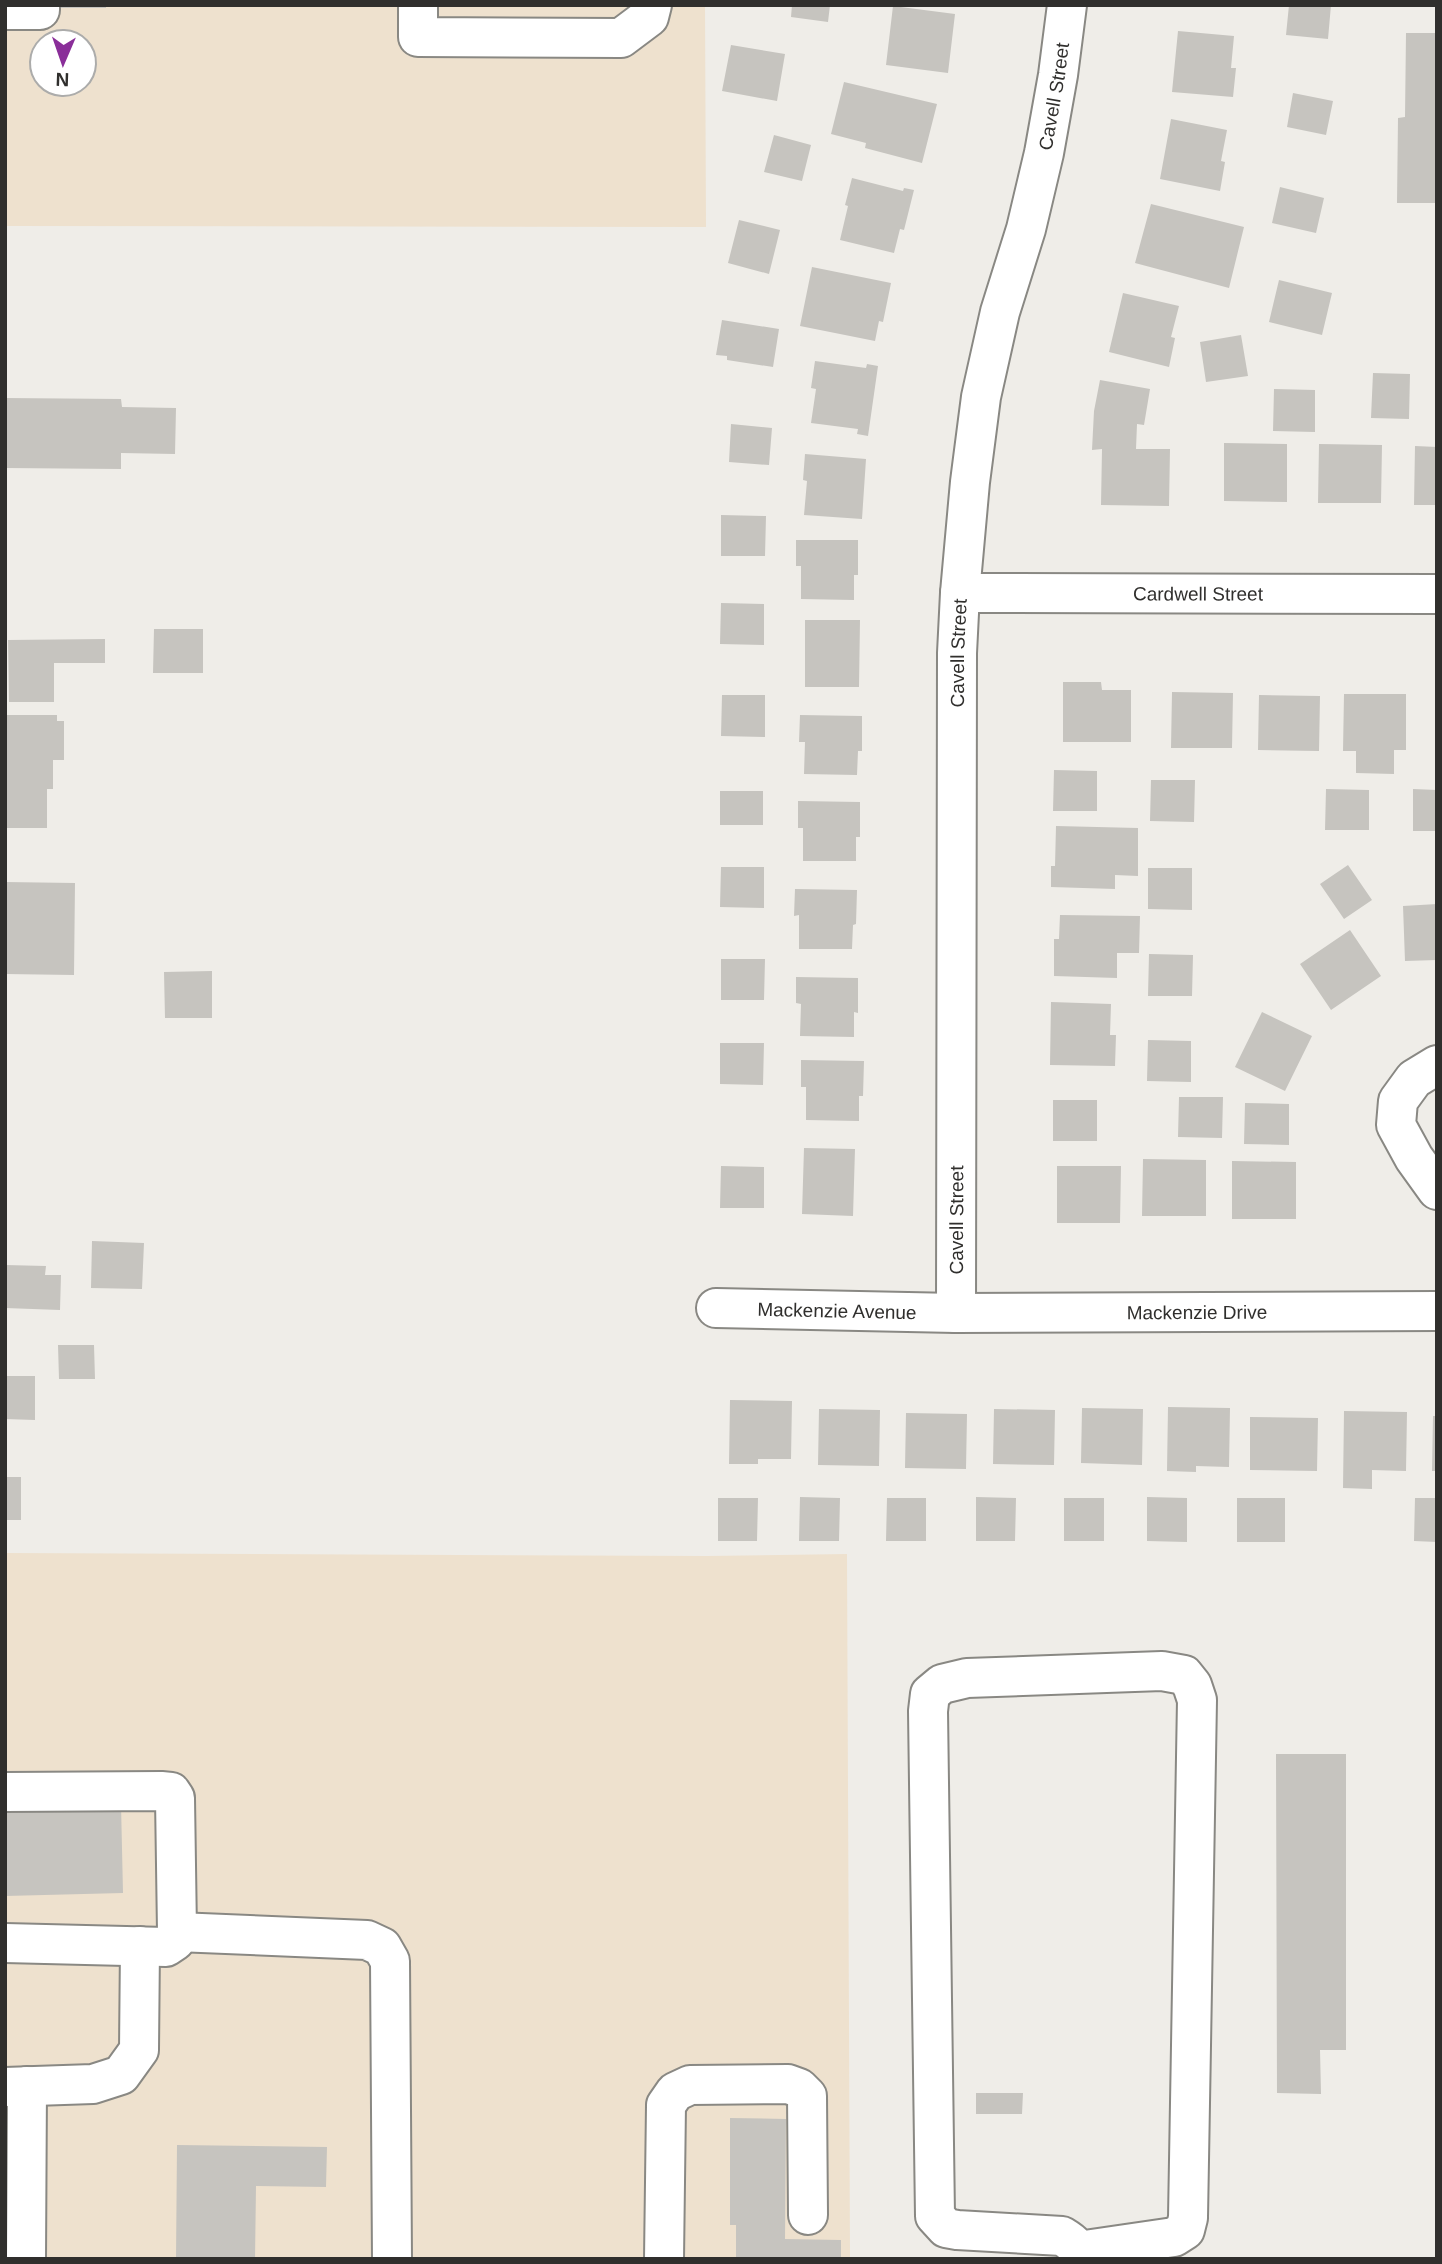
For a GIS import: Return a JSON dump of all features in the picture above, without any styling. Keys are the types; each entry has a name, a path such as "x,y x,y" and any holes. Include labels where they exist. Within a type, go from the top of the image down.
{"street":[{"path":"5,10 40,10 40,5"},
{"path":"418,5 418,37 621,38 649,17 652,5"},
{"name":"Cavell Street","path":"956,1313 957,653 960,593 981,397 1000,312 1026,229 1044,153 1067,5"},
{"name":"Cardwell Street","path":"960,593 1437,594"},
{"path":"1437,1065 1413,1079 1398,1101 1396,1125 1414,1158 1437,1190"},
{"name":"Mackenzie Avenue","path":"716,1308 956,1313"},
{"name":"Mackenzie Drive","path":"956,1313 1437,1311"},
{"path":"1162,1671 1184,1675 1192,1685 1197,1700 1188,2218 1185,2230 1174,2238 1078,2255 1072,2242 1062,2235 957,2230 946,2228 935,2216 928,1711 930,1694 942,1684 967,1678 1162,1671"},
{"path":"5,1792 171,1792 175,1798 177,1933 175,1941 166,1947 5,1942"},
{"path":"177,1933 367,1940 382,1947 390,1961 392,2259"},
{"path":"26,2259 16,2087 93,2084 121,2075 139,2050 140,1946"},
{"path":"664,2259 666,2105 675,2092 690,2084 788,2084 799,2088 807,2096 808,2215"}],"shaded area":[{"path":"5,5 705,5 706,227 5,226"},
{"path":"5,1553 707,1556 847,1554 850,2259 5,2259"}],"building":[{"path":"56,5 106,5 106,8 56,8"},
{"path":"792,5 830,5 828,22 791,17"},
{"path":"1289,5 1331,5 1328,39 1286,35"},
{"path":"893,6 955,14 948,73 886,65"},
{"path":"1178,31 1234,36 1231,68 1236,68 1233,97 1172,92"},
{"path":"1406,33 1437,33 1437,203 1397,203 1398,118 1405,117"},
{"path":"731,45 785,54 777,101 722,91"},
{"path":"844,82 937,104 922,163 865,148 866,143 831,134"},
{"path":"1293,93 1333,101 1326,135 1287,127"},
{"path":"1171,119 1227,130 1221,161 1225,162 1220,191 1160,179"},
{"path":"774,135 811,145 802,181 764,172"},
{"path":"852,178 903,191 904,188 914,190 904,230 900,229 894,253 840,240"},
{"path":"1280,187 1324,198 1316,233 1272,223"},
{"path":"1151,204 1244,227 1229,288 1135,263"},
{"path":"739,220 780,230 769,274 728,263"},
{"path":"812,267 891,283 883,322 879,321 875,341 800,326"},
{"path":"1279,280 1332,293 1322,335 1269,322"},
{"path":"1123,293 1179,306 1171,337 1175,338 1169,367 1109,352"},
{"path":"722,320 779,329 773,367 727,360 727,356 716,355"},
{"path":"1241,335 1248,376 1206,382 1200,342"},
{"path":"815,361 866,368 867,364 878,366 868,436 857,434 858,429 811,423 816,389 811,388"},
{"path":"1373,373 1410,374 1409,419 1371,418"},
{"path":"1100,380 1150,389 1144,425 1137,424 1136,449 1170,449 1169,506 1101,505 1102,449 1092,450 1094,411"},
{"path":"1274,389 1315,390 1315,432 1273,431"},
{"path":"5,398 121,399 122,407 176,408 175,454 121,453 121,469 5,468"},
{"path":"731,424 772,428 769,465 729,462"},
{"path":"1224,443 1287,444 1287,502 1224,501"},
{"path":"1319,444 1382,445 1381,503 1318,503"},
{"path":"1415,446 1437,447 1437,505 1414,505"},
{"path":"805,454 866,459 862,519 804,515 807,481 803,480"},
{"path":"721,515 766,516 765,556 721,556"},
{"path":"796,540 858,540 858,575 854,575 854,600 801,599 801,566 796,566"},
{"path":"721,603 764,604 764,645 720,644"},
{"path":"805,620 860,620 859,687 805,687"},
{"path":"154,629 203,629 203,673 153,673"},
{"path":"105,639 105,663 54,663 54,702 9,702 8,640"},
{"path":"1063,682 1101,682 1102,690 1131,690 1131,742 1063,742"},
{"path":"1172,692 1233,693 1232,748 1171,748"},
{"path":"1344,694 1406,694 1406,750 1394,750 1394,774 1356,773 1356,751 1343,751"},
{"path":"722,695 765,695 765,737 721,736"},
{"path":"1259,695 1320,696 1319,751 1258,750"},
{"path":"7,715 57,715 57,721 64,721 64,760 53,760 53,789 47,789 47,828 5,828"},
{"path":"800,715 862,716 862,751 858,751 857,775 804,774 805,742 799,742"},
{"path":"1054,770 1097,771 1097,811 1053,811"},
{"path":"1151,780 1195,780 1194,822 1150,821"},
{"path":"1326,789 1369,790 1369,830 1325,830"},
{"path":"1413,789 1437,790 1437,831 1413,831"},
{"path":"720,791 763,791 763,825 720,825"},
{"path":"798,801 860,802 860,837 856,837 856,861 803,861 803,828 798,828"},
{"path":"1056,826 1138,828 1138,876 1115,875 1115,889 1051,887 1051,866 1055,866"},
{"path":"1348,865 1372,900 1344,919 1320,884"},
{"path":"721,867 764,867 764,908 720,907"},
{"path":"1148,868 1192,868 1192,910 1148,909"},
{"path":"5,882 75,883 74,975 5,974"},
{"path":"795,889 857,890 852,949 799,949 799,915 794,916"},
{"path":"1437,904 1437,960 1405,961 1403,906"},
{"path":"1060,915 1140,916 1139,953 1117,953 1117,978 1054,976 1054,939 1059,939"},
{"path":"1350,930 1381,976 1331,1010 1300,964"},
{"path":"1149,954 1193,955 1192,996 1148,996"},
{"path":"721,959 765,959 764,1000 721,1000"},
{"path":"212,971 212,1018 165,1018 164,972"},
{"path":"796,977 858,978 858,1013 854,1012 854,1037 800,1036 801,1004 796,1003"},
{"path":"1051,1002 1111,1004 1110,1035 1116,1035 1115,1066 1050,1065"},
{"path":"1262,1012 1312,1036 1285,1091 1235,1067"},
{"path":"1148,1040 1191,1041 1191,1082 1147,1081"},
{"path":"720,1043 764,1043 763,1085 720,1084"},
{"path":"801,1060 864,1061 859,1121 806,1120 806,1087 801,1087"},
{"path":"1179,1097 1223,1097 1222,1138 1178,1137"},
{"path":"1053,1100 1097,1100 1097,1141 1053,1141"},
{"path":"1245,1103 1289,1104 1289,1145 1244,1144"},
{"path":"804,1148 855,1149 853,1216 802,1214"},
{"path":"1143,1159 1206,1160 1206,1216 1142,1216"},
{"path":"1232,1161 1296,1162 1296,1219 1232,1219"},
{"path":"721,1166 764,1167 764,1208 720,1208"},
{"path":"1057,1166 1121,1166 1120,1223 1057,1223"},
{"path":"92,1241 144,1243 142,1289 91,1288"},
{"path":"5,1265 46,1266 45,1275 61,1275 60,1310 5,1308"},
{"path":"58,1345 94,1345 95,1379 59,1379"},
{"path":"5,1376 35,1376 35,1420 5,1419"},
{"path":"730,1400 792,1401 791,1459 758,1459 758,1464 729,1464"},
{"path":"1168,1407 1230,1408 1229,1467 1196,1466 1196,1472 1167,1471"},
{"path":"1082,1408 1143,1409 1142,1465 1081,1463"},
{"path":"819,1409 880,1410 879,1466 818,1465"},
{"path":"994,1409 1055,1410 1054,1465 993,1464"},
{"path":"1344,1411 1407,1412 1406,1471 1372,1470 1372,1489 1343,1488"},
{"path":"906,1413 967,1414 966,1469 905,1468"},
{"path":"1433,1416 1437,1416 1437,1471 1432,1471"},
{"path":"1250,1417 1318,1418 1317,1471 1250,1470"},
{"path":"5,1477 21,1477 21,1520 5,1520"},
{"path":"800,1497 840,1498 839,1541 799,1541"},
{"path":"976,1497 1016,1498 1015,1541 976,1541"},
{"path":"1147,1497 1187,1498 1187,1542 1147,1541"},
{"path":"718,1498 758,1498 757,1541 718,1541"},
{"path":"887,1498 926,1498 926,1541 886,1541"},
{"path":"1064,1498 1104,1498 1104,1541 1064,1541"},
{"path":"1237,1498 1285,1498 1285,1542 1237,1542"},
{"path":"1415,1498 1437,1498 1437,1542 1414,1541"},
{"path":"1276,1754 1346,1754 1346,2050 1320,2050 1321,2094 1277,2093"},
{"path":"121,1804 123,1893 5,1896 5,1807"},
{"path":"976,2093 1023,2093 1022,2114 976,2114"},
{"path":"730,2118 786,2119 785,2239 841,2240 841,2259 736,2259 736,2225 730,2225"},
{"path":"177,2145 327,2147 326,2187 256,2186 255,2259 176,2259"}]}
